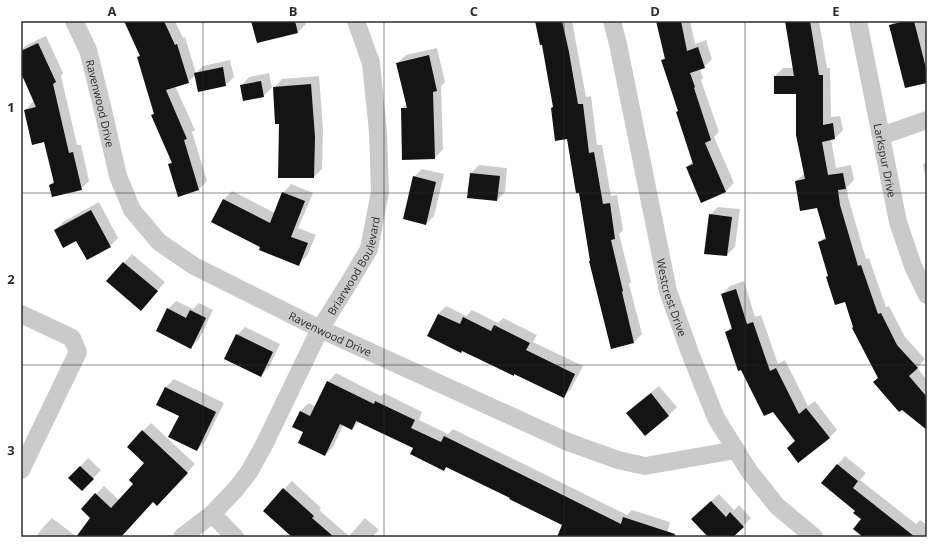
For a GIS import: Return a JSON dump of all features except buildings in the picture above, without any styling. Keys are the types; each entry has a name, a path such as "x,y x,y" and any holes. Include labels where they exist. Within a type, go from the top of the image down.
{"street":[{"name":"Ravenwood Drive","path":"74,21 88,50 118,176 132,210 159,242 194,266 320,328 568,442 618,460 645,466 736,450"},
{"name":"Briarwood Boulevard","path":"182,537 212,514 235,490 249,472 263,447 320,328 369,249 380,192 378,132 370,63 356,21"},
{"name":"Westcrest Drive","path":"612,21 618,44 668,291 690,353 716,418 749,471 777,506 814,537"},
{"name":"Larkspur Drive","path":"858,21 898,222 913,266 927,295"},
{"path":"881,136 927,120"},
{"path":"21,314 72,338 78,352 21,470"},
{"path":"212,514 235,537"}]}
